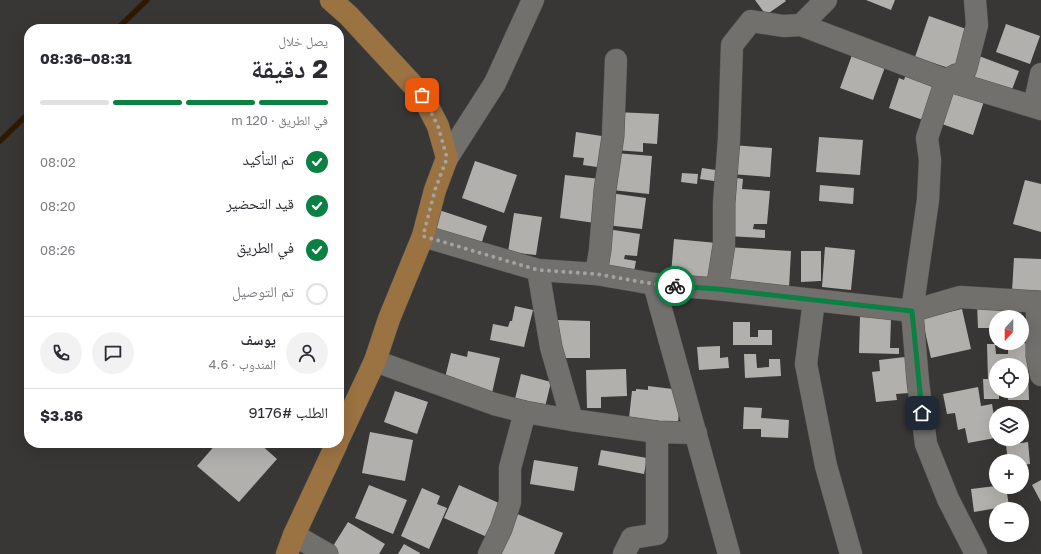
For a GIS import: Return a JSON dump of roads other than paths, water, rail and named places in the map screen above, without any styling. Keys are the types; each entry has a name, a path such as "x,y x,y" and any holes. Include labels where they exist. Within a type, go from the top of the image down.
{"main road":[{"path":"331,0 349,16 422,95 438,126 447,158 435,190 423,236 389,319 375,361 344,427"},
{"path":"291,545 335,448"}],"street":[{"path":"447,158 496,83 533,0"},
{"path":"800,25 826,0"},
{"path":"975,0 977,25 966,68 964,73 946,80 927,138 930,160 928,200 912,311 918,382 926,444 948,499 976,554"},
{"path":"718,289 724,245 724,203 729,139 732,44 751,21 783,26 800,25 946,80 1037,108 1041,74"},
{"path":"596,274 600,250 605,190 613,136 616,60"},
{"path":"423,236 538,270 596,274 654,284 718,289 912,311 960,297 1039,302 1037,356 1041,375"},
{"path":"538,270 551,347 572,420"},
{"path":"654,284 729,554"},
{"path":"814,300 806,364 826,466 851,554"},
{"path":"375,361 494,404 525,412 658,432 696,433"},
{"path":"489,554 501,529 510,502 510,468 525,412"},
{"path":"624,554 632,538 656,534 658,432"},
{"path":"291,545 327,554"}],"waterway":[{"path":"122,24 147,0"},
{"path":"0,141 24,118"}]}
